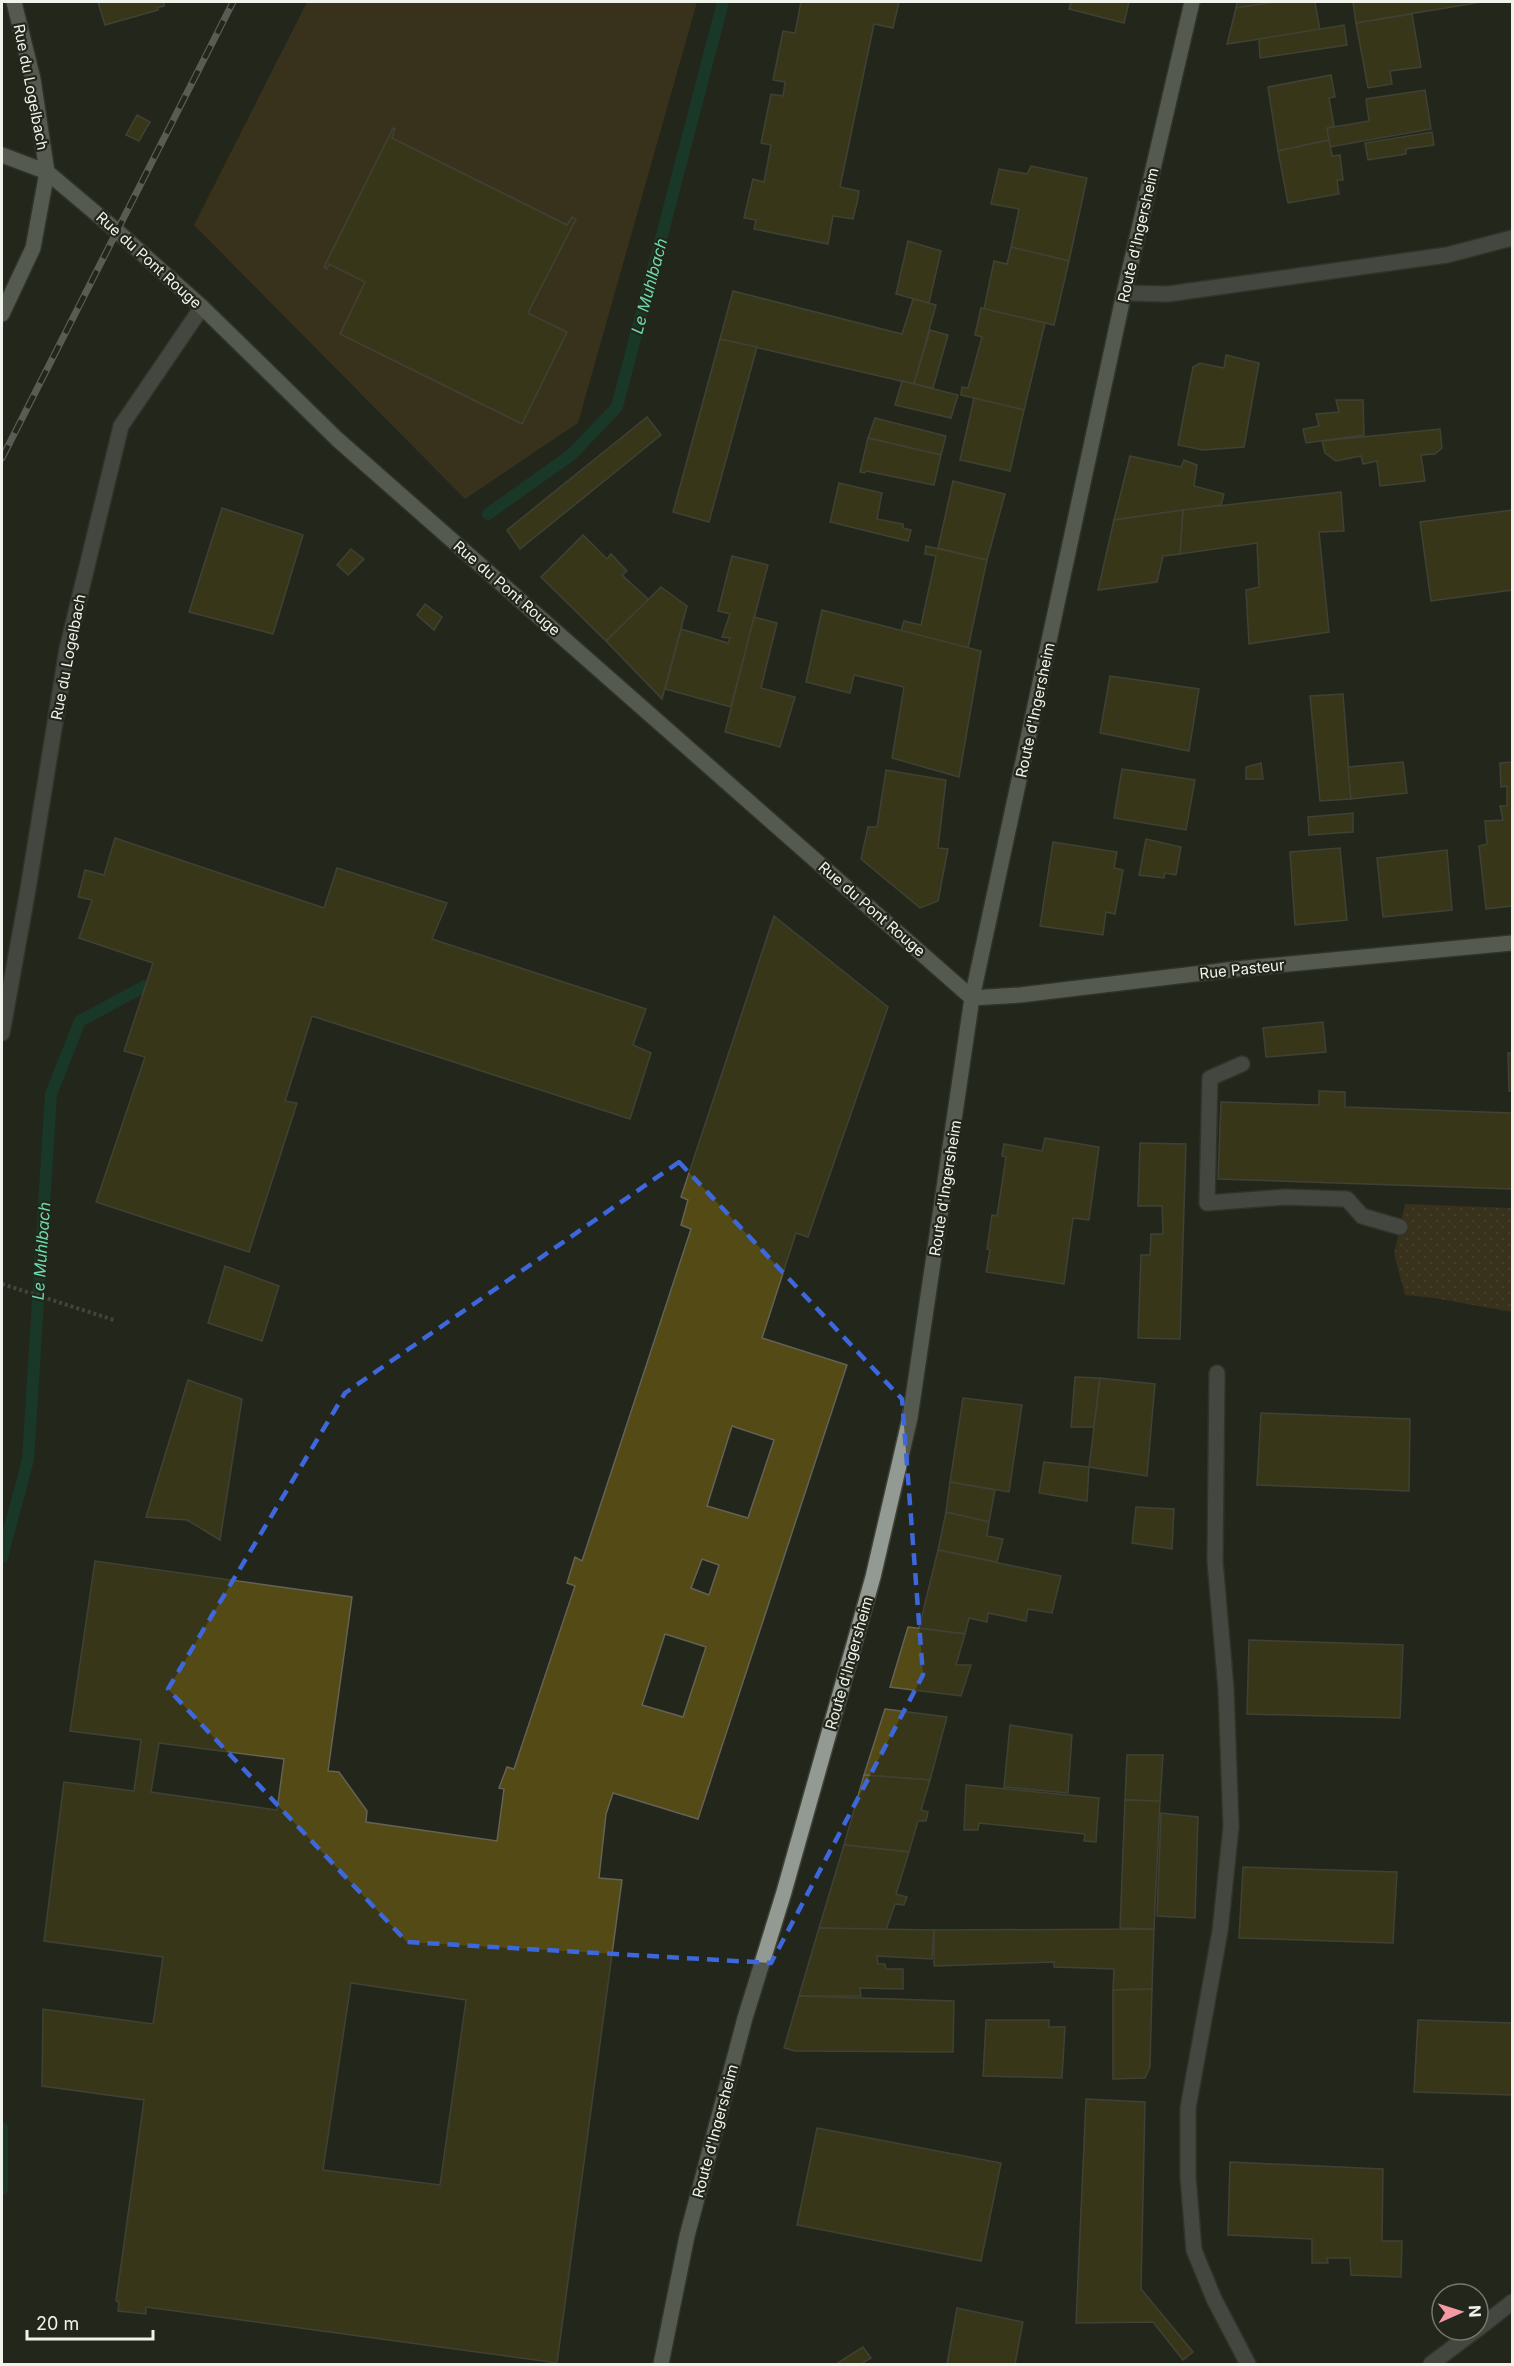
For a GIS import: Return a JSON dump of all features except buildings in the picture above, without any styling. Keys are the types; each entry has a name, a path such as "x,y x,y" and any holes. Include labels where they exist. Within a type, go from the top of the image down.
{"main road":[{"name":"Rue du Logelbach","path":"2,314 33,248 47,172 33,79 14,2"},
{"name":"Route d'Ingersheim","path":"661,2364 690,2225 745,2018 784,1892 857,1634 907,1430 972,998 1124,293 1192,2"},
{"name":"Rue du Pont Rouge","path":"2,155 47,172 117,231 202,307 337,439 972,998"},
{"name":"Rue Pasteur","path":"972,998 1020,995 1387,954 1512,943"}],"street":[{"path":"1124,293 1168,294 1447,255 1512,238"},
{"name":"Rue du Logelbach","path":"2,1033 67,649 121,426 202,307"},
{"path":"1242,1064 1210,1078 1206,1203 1285,1197 1347,1199 1362,1216 1400,1227"},
{"path":"1217,1373 1215,1561 1226,1689 1231,1827 1220,1931 1188,2108 1188,2177 1194,2250 1214,2300 1248,2364"},
{"path":"1490,2319 1512,2302"},
{"path":"1431,2364 1460,2342"}],"path":[{"path":"2,1284 114,1320"}],"highlighted area":[{"path":"679,1162 902,1399 923,1675 771,1963 407,1942 168,1689 345,1393"}],"shaded area":[{"path":"307,2 697,2 578,423 465,499 194,225"},
{"path":"1405,1204 1512,1208 1512,1312 1405,1295 1394,1254"}],"waterway":[{"name":"Le Muhlbach","path":"488,514 571,455 617,407 723,2"},
{"name":"Le Muhlbach","path":"2,1557 28,1460 51,1094 80,1021 145,986"},
{"name":"Le Muhlbach","path":"2,2128 2,2189"}],"railway":[{"path":"2,458 233,2"}]}
